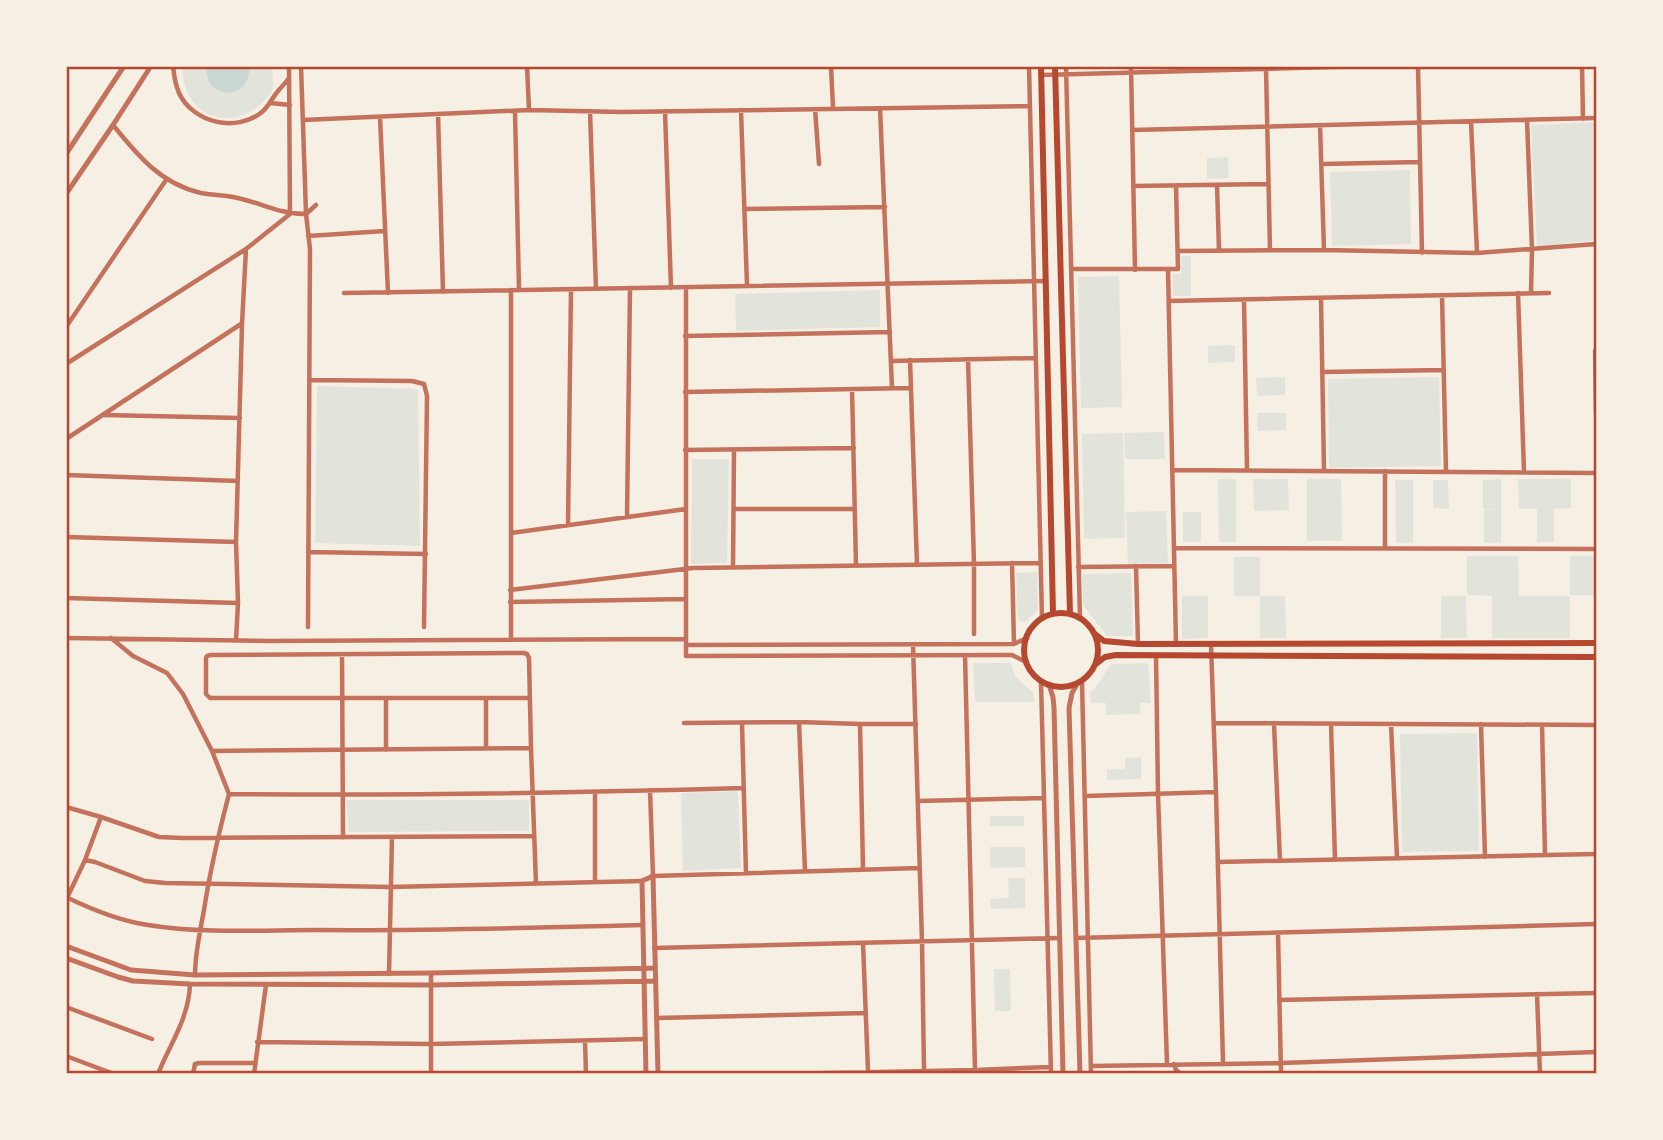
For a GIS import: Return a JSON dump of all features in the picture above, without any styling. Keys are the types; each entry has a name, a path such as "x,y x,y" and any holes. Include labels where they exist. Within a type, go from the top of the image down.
{"main road":[{"path":"1041,66 1053,614"},
{"path":"1055,66 1070,614"},
{"path":"1597,643 1138,644 1104,640 1080,618 1070,614 1053,614 1035,624 1024,650 1026,662 1035,676 1049,685 1063,687 1079,682 1088,676 1096,664 1111,655 1597,657"},
{"path":"1095,634 1098,649 1096,664"}],"street":[{"path":"66,154 124,66"},
{"path":"66,194 151,66"},
{"path":"173,66 174,81 184,100 199,115 226,124 240,122 264,111 289,78"},
{"path":"289,66 290,214"},
{"path":"301,66 306,214 310,249 308,627"},
{"path":"527,66 529,110"},
{"path":"831,66 833,108"},
{"path":"1029,66 1042,619"},
{"path":"1066,66 1080,618"},
{"path":"1042,75 1131,70 1369,66"},
{"path":"1418,66 1422,253"},
{"path":"1582,66 1583,119"},
{"path":"1266,69 1270,251"},
{"path":"1131,70 1135,270"},
{"path":"270,103 290,106"},
{"path":"303,120 529,110 1030,106"},
{"path":"880,108 892,388"},
{"path":"815,109 819,164"},
{"path":"741,110 747,286"},
{"path":"515,111 519,290"},
{"path":"590,111 596,289"},
{"path":"665,111 671,288"},
{"path":"438,114 443,292"},
{"path":"380,117 388,293"},
{"path":"1132,130 1597,118"},
{"path":"1527,120 1531,293"},
{"path":"1471,122 1477,253"},
{"path":"113,125 145,162 166,180 200,193 233,197 290,214 306,214 316,205"},
{"path":"1320,125 1324,250"},
{"path":"1322,164 1419,162"},
{"path":"66,327 166,180"},
{"path":"1133,186 1268,184"},
{"path":"1217,185 1219,251"},
{"path":"1072,269 1178,269 1176,186"},
{"path":"744,209 885,206"},
{"path":"66,364 246,249 290,214"},
{"path":"308,236 385,231"},
{"path":"1178,251 1477,253 1597,244"},
{"path":"236,640 236,542 246,249"},
{"path":"1168,270 1176,644"},
{"path":"1060,276 1072,276"},
{"path":"344,293 1046,281"},
{"path":"686,287 686,656 1012,655 1026,662"},
{"path":"627,517 630,288"},
{"path":"568,526 571,289"},
{"path":"511,290 511,640"},
{"path":"1518,293 1524,472"},
{"path":"1169,301 1549,293"},
{"path":"1442,295 1446,471"},
{"path":"1321,298 1324,471"},
{"path":"1244,300 1247,470"},
{"path":"66,439 242,324"},
{"path":"685,336 890,332"},
{"path":"1595,351 1597,414"},
{"path":"891,360 1034,358"},
{"path":"968,359 974,634"},
{"path":"910,360 917,565"},
{"path":"1322,372 1444,370"},
{"path":"309,380 412,381 424,384 425,627"},
{"path":"685,392 911,388"},
{"path":"852,389 856,565"},
{"path":"103,415 240,418"},
{"path":"685,450 854,448"},
{"path":"733,567 734,450"},
{"path":"1172,470 1597,473"},
{"path":"1385,471 1385,548"},
{"path":"66,475 238,481"},
{"path":"511,533 686,509"},
{"path":"734,509 855,509"},
{"path":"66,537 236,542"},
{"path":"1174,548 1597,549"},
{"path":"308,552 426,554"},
{"path":"510,590 686,569 1040,563"},
{"path":"1012,564 1014,644"},
{"path":"1136,566 1138,644"},
{"path":"1078,567 1174,566"},
{"path":"66,598 237,603"},
{"path":"510,602 686,599"},
{"path":"66,638 686,639"},
{"path":"111,638 133,656 167,674 183,694 212,751 229,794 208,884 195,975"},
{"path":"686,645 1014,644 1027,638"},
{"path":"1211,644 1223,1063"},
{"path":"913,645 924,1070"},
{"path":"342,654 343,838"},
{"path":"530,698 211,698 205,694 206,658 342,654 527,654 530,658 536,884"},
{"path":"965,655 972,940 972,1072"},
{"path":"1156,655 1167,1064"},
{"path":"782,1073 1051,1070 1041,681"},
{"path":"1079,682 1085,796 1091,1073"},
{"path":"1079,682 1070,698 1069,708 1080,1073"},
{"path":"1049,685 1054,708 1063,1073"},
{"path":"386,698 386,750"},
{"path":"486,698 486,748"},
{"path":"799,722 805,871"},
{"path":"684,723 916,724"},
{"path":"742,723 746,873"},
{"path":"1214,723 1597,725"},
{"path":"860,724 863,869"},
{"path":"1274,724 1280,861"},
{"path":"1331,724 1335,860"},
{"path":"1391,724 1397,859"},
{"path":"1481,724 1485,856"},
{"path":"1542,725 1545,855"},
{"path":"212,751 531,748"},
{"path":"229,794 533,793 743,788"},
{"path":"650,790 658,1073"},
{"path":"595,792 595,882"},
{"path":"1085,796 1216,792"},
{"path":"918,801 1043,798"},
{"path":"66,807 159,836 217,839 534,836"},
{"path":"102,817 67,898 95,910 148,925 201,929 389,931 642,925"},
{"path":"389,974 392,837"},
{"path":"1218,862 1597,854"},
{"path":"85,860 145,881 390,887 642,881 653,876 920,868"},
{"path":"642,881 646,1073"},
{"path":"1076,938 1597,924"},
{"path":"1278,933 1281,1073"},
{"path":"654,948 1059,938"},
{"path":"863,943 868,1072"},
{"path":"66,946 131,970 195,975 655,968"},
{"path":"66,958 134,981 190,984 431,985 655,981"},
{"path":"431,973 431,1073"},
{"path":"296,974 296,985"},
{"path":"158,1073 182,1025 190,984"},
{"path":"254,1073 265,985"},
{"path":"1279,1000 1597,993"},
{"path":"1537,994 1539,1073"},
{"path":"66,1007 152,1039"},
{"path":"656,1018 866,1013"},
{"path":"257,1042 431,1044 645,1039"},
{"path":"585,1041 586,1073"},
{"path":"1091,1066 1281,1063 1597,1052"},
{"path":"66,1056 114,1073"},
{"path":"193,1073 195,1064 199,1063 255,1063"},
{"path":"1174,1064 1176,1070 1181,1073"}],"shaded area":[{"path":"183,67 272,67 273,89 263,102 250,112 222,118 198,107 189,97 184,83"},
{"path":"207,67 249,67 248,78 236,91 219,91 212,86 208,78"},
{"path":"1596,122 1596,240 1537,247 1531,125"},
{"path":"1228,157 1229,178 1207,179 1207,158"},
{"path":"1410,170 1411,244 1332,246 1330,172"},
{"path":"1181,256 1191,256 1191,296 1173,296 1173,274 1181,274"},
{"path":"1119,276 1122,407 1081,408 1078,277"},
{"path":"880,290 880,327 736,331 735,294"},
{"path":"1235,345 1235,362 1208,363 1208,346"},
{"path":"1285,377 1285,395 1257,396 1256,378"},
{"path":"1439,377 1441,466 1329,468 1328,379"},
{"path":"317,386 418,389 420,546 315,543"},
{"path":"1257,413 1286,413 1286,430 1258,431"},
{"path":"1164,432 1165,459 1125,459 1124,433"},
{"path":"1123,433 1125,538 1084,539 1082,434"},
{"path":"692,459 729,459 727,563 691,564"},
{"path":"1218,479 1236,479 1236,542 1219,542"},
{"path":"1253,479 1288,479 1289,510 1254,511"},
{"path":"1307,479 1341,479 1342,541 1307,541"},
{"path":"1501,479 1501,543 1484,543 1484,510 1498,510 1483,509 1483,480"},
{"path":"1518,479 1571,479 1571,508 1554,509 1554,542 1537,542 1537,509 1519,509"},
{"path":"1395,480 1413,480 1413,543 1396,543"},
{"path":"1433,480 1448,480 1449,509 1433,508"},
{"path":"1166,511 1168,563 1128,564 1126,512"},
{"path":"1183,512 1201,512 1201,542 1183,542"},
{"path":"1467,556 1518,556 1519,596 1570,596 1570,638 1492,638 1492,596 1467,595"},
{"path":"1570,556 1596,556 1596,595 1570,595"},
{"path":"1234,557 1260,557 1260,596 1234,596"},
{"path":"1037,572 1038,610 1026,622 1021,622 1018,618 1016,573"},
{"path":"1131,573 1133,636 1107,636 1083,605 1082,574"},
{"path":"1182,596 1208,596 1208,638 1182,639"},
{"path":"1260,596 1285,596 1286,638 1260,638"},
{"path":"1441,596 1466,596 1467,638 1441,638"},
{"path":"973,663 1011,663 1015,676 1033,693 1034,702 975,702"},
{"path":"1148,663 1151,703 1140,703 1140,714 1106,715 1106,703 1091,703 1090,693 1111,664"},
{"path":"1477,733 1479,851 1402,852 1400,734"},
{"path":"1141,757 1141,779 1107,780 1107,769 1125,769 1125,758"},
{"path":"738,791 741,868 683,871 681,793"},
{"path":"346,800 529,800 529,831 349,832"},
{"path":"990,816 1024,816 1024,826 990,826"},
{"path":"990,847 1025,847 1025,867 990,868"},
{"path":"1008,878 1025,878 1025,908 991,909 990,899 1009,898"},
{"path":"994,969 1010,969 1011,1011 995,1011"}]}
